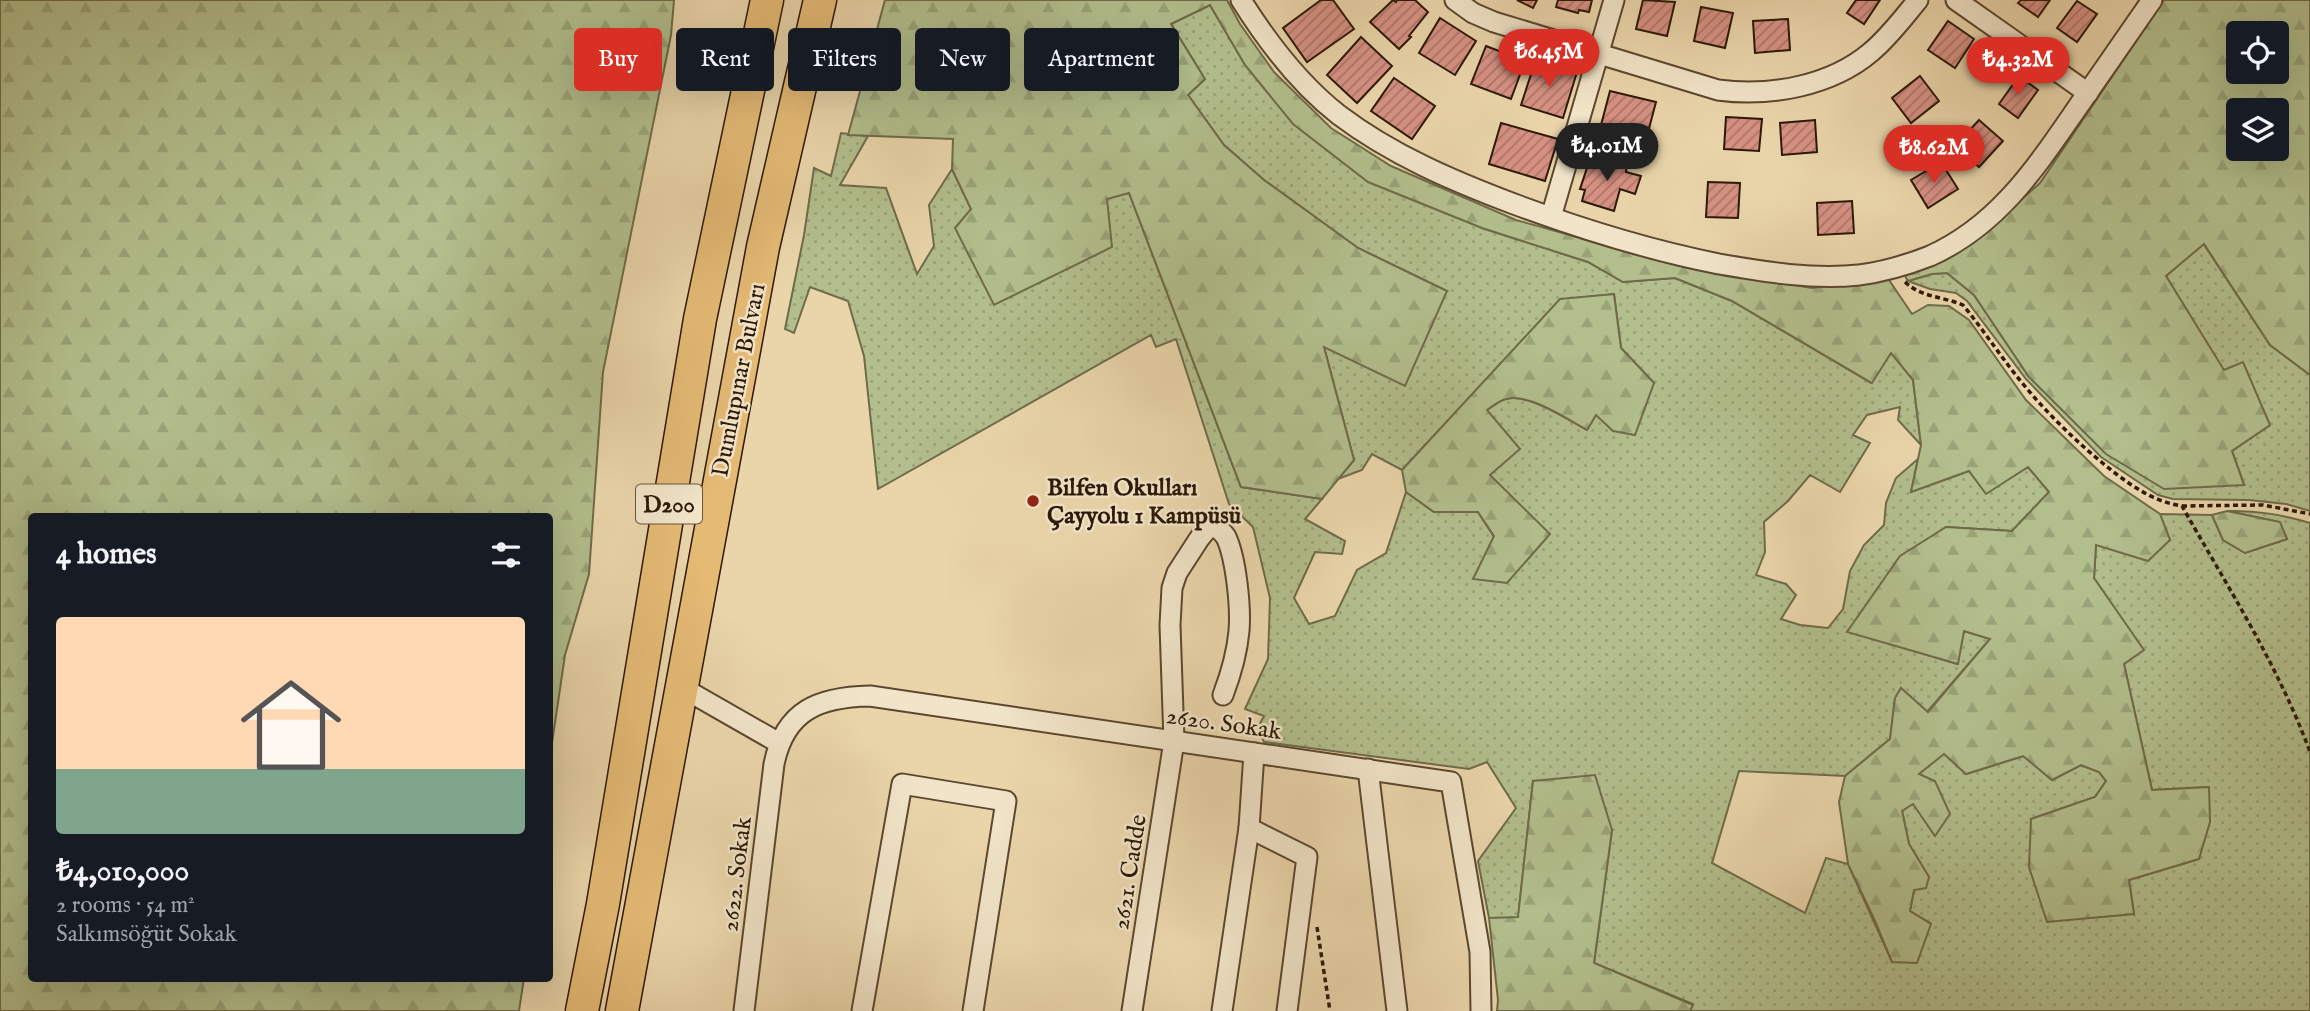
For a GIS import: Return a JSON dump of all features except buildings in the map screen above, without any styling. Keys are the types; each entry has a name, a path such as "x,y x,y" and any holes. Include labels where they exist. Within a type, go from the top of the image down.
{"highway":[{"name":"Dumlupınar Bulvarı","path":"582,1011 603,904 700,319 767,0"},
{"name":"Dumlupınar Bulvarı","path":"622,1011 763,247 820,0"}],"street":[{"path":"1241,0 1287,64 1320,99 1340,116 1409,159 1438,173 1551,217 1661,251 1746,269 1840,276 1893,268 1931,255 1987,219 2004,204 2031,174 2152,0"},
{"path":"1455,0 1473,13 1494,22 1718,90 1751,93 1783,90 1823,78 1863,58 1883,42 1918,0"},
{"path":"1551,217 1614,0"},
{"path":"1956,0 2088,93"},
{"name":"2621. Cadde","path":"1132,1011 1174,741 1170,625 1172,588 1177,573 1199,539 1207,529 1214,527 1227,539 1234,567 1239,610 1234,662 1223,695"},
{"path":"681,687 779,743"},
{"name":"2620. Sokak","path":"779,743 789,725 802,712 834,699 870,696 1451,782 1480,952 1481,1011"},
{"name":"2622. Sokak","path":"744,1011 779,743"},
{"path":"1222,1011 1249,828 1254,753"},
{"path":"1368,769 1397,1011"},
{"path":"862,1011 902,784 1006,801 973,1011"},
{"path":"1249,828 1307,857 1287,1011"}],"path":[{"path":"1893,268 1900,278 1919,293 1963,304 2054,418 2097,459 2144,493 2168,504 2182,506 2263,505 2310,514"},
{"path":"2182,506 2237,600 2289,702 2310,751"},
{"path":"1317,921 1330,1011"}],"green space":[{"path":"0,0 674,0 671,35 662,80 662,28 574,28 574,91 660,91 603,372 589,574 565,655 553,736 553,513 28,513 28,982 523,982 519,1011 0,1011"},
{"path":"885,0 1227,0 1240,24 1274,72 1331,128 1391,166 1516,220 1688,268 1812,288 1887,277 1912,314 1928,305 1949,306 1969,320 2026,400 2104,476 2160,514 2170,540 2148,561 2096,545 2094,578 2144,650 2124,664 2152,790 2209,787 2210,822 2199,859 2129,880 2134,914 2047,922 2029,867 2031,819 2095,797 2106,781 2099,772 2081,765 2052,780 2023,756 1966,774 1944,754 1919,774 1935,781 1950,814 1935,836 1913,804 1902,811 1909,844 1929,877 1926,888 1914,890 1910,911 1931,924 1917,963 1892,962 1848,864 1839,802 1845,776 1890,739 1895,698 1901,688 1928,712 1990,639 1964,631 1958,664 1847,632 1900,556 1946,527 2012,531 2049,492 2028,467 1986,494 1969,471 1911,492 1921,445 1913,380 1891,353 1872,383 1732,301 1675,278 1623,282 1588,262 1482,228 1368,182 1293,124 1245,65 1210,5 1171,24 1173,28 1024,28 1024,91 1179,91 1179,37 1205,79 1188,95 1224,145 1264,180 1358,248 1447,291 1405,386 1324,347 1354,460 1322,499 1241,487 1129,193 1107,199 1112,247 994,305 955,228 971,209 952,169 953,139 848,135 860,91 901,91 901,28 877,28"},
{"path":"2164,0 2310,0 2310,375 2270,345 2204,244 2166,276 2224,370 2243,362 2270,425 2232,451 2244,485 2164,489 2106,454 2029,377 1974,295 1947,273 1908,281 1901,269 1949,257 1989,229 2040,183"},
{"path":"1210,5 1245,65 1293,123 1482,228 1588,262 1623,282 1675,278 1732,301 1871,383 1891,352 1913,380 1921,445 1898,420 1900,407 1867,415 1853,435 1870,443 1840,492 1810,475 1788,501 1764,522 1765,552 1756,575 1786,584 1796,595 1781,619 1800,625 1828,628 1843,609 1850,571 1864,545 1884,525 1886,503 1896,478 1918,459 1911,492 1969,471 1986,493 2028,467 2049,492 2012,531 1946,527 1848,631 1957,664 1964,631 1990,639 1927,712 1901,688 1895,698 1890,739 1845,776 1739,771 1712,863 1805,913 1826,858 1848,864 1892,962 1930,923 1910,911 1914,890 1929,877 1909,844 1902,810 1913,803 1935,836 1918,774 1944,753 1966,774 2024,756 2052,780 2081,765 2099,772 2106,781 2095,797 2031,819 2134,914 2129,880 2199,859 2208,787 2152,790 2124,664 2143,650 2094,578 2096,545 2170,540 2160,514 2212,515 2223,540 2245,553 2287,539 2279,522 2227,511 2249,511 2310,523 2310,1011 1690,1011 1693,1004 1594,963 1612,830 1533,781 1518,918 1489,918 1478,861 1516,808 1487,762 1469,769 1264,742 1258,727 1264,716 1245,709 1268,659 1270,598 1253,527 1229,504 1176,339 1156,347 1151,335 878,489 864,356 848,301 810,287 794,333 785,329 814,168 831,176 841,133 868,136 840,185 886,188 917,274 934,246 929,205 952,169 971,209 1107,198 1129,193 1241,487 1322,499 1305,519 1345,541 1342,554 1315,552 1294,598 1309,624 1335,616 1357,570 1386,553 1406,492 1434,512 1478,512 1494,537 1507,583 1490,474 1487,410 1506,399 1525,399 1587,430 1596,415 1654,383 1621,348 1614,294 1560,300 1402,470 1372,454 1362,470 1338,479 1354,460 1324,347 1447,291 1358,248 1264,180 1224,145 1188,95 1205,79 1179,37 1179,28 1173,28 1171,24"},
{"path":"2203,243 2270,345 2310,375 2310,511 2286,504 2249,500 2173,499 2158,495 2101,457 2026,379 1967,301 1956,293 1930,289 1908,281 1947,273 1974,295 2029,377 2244,484 2232,451 2269,426 2243,363 2224,371 2166,276"},
{"path":"1614,294 1621,348 1654,383 1635,435 1613,431 1596,415 1587,430 1548,408 1525,399 1504,400 1487,410 1520,449 1490,475 1550,534 1507,583 1473,579 1494,536 1478,512 1434,512 1406,492 1402,470 1560,299"},
{"path":"2227,511 2280,522 2287,539 2245,553 2223,540 2212,515"},
{"path":"1595,775 1612,830 1594,963 1693,1005 1690,1011 1497,1011 1489,918 1518,917 1533,781"}],"place":[{"name":"Bilfen Okulları Çayyolu 1 Kampüsü","path":"1033,501"}]}
